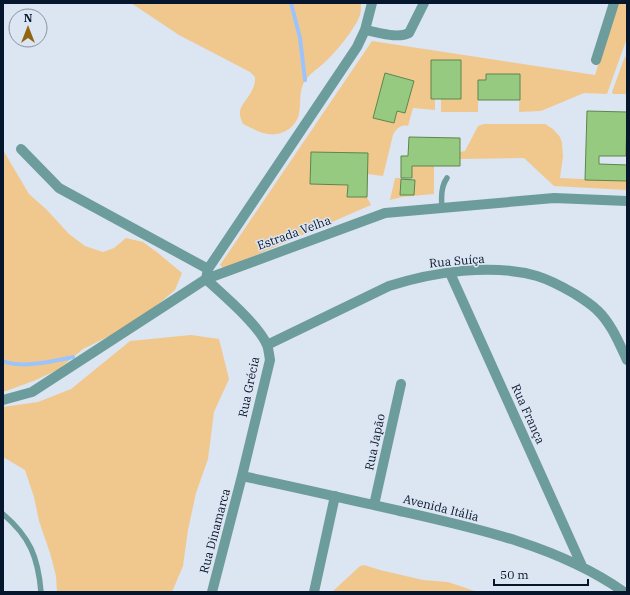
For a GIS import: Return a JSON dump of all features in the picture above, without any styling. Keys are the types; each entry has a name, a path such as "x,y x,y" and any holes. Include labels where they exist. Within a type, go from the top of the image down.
{"street":[{"path":"207,274 357,47 365,30 372,3"},
{"path":"365,30 399,36 405,35 409,33 424,3"},
{"path":"596,60 614,3"},
{"name":"Rua Grécia","path":"21,149 59,188 207,274 263,338 267,345 270,360 269,367 242,476"},
{"name":"Estrada Velha","path":"3,400 32,392 207,274 385,212 554,198 627,201"},
{"name":"Rua Suíça","path":"267,345 389,286 409,280 477,270 516,272 536,276 563,287 598,310 618,339 627,360"},
{"name":"Rua França","path":"450,273 582,566"},
{"name":"Rua Japão","path":"374,505 401,384"},
{"name":"Avenida Itália","path":"242,476 456,524 494,535 566,559 582,566 624,592"},
{"name":"Rua Dinamarca","path":"212,592 242,476"},
{"path":"314,592 335,496"}],"lane":[{"path":"442,207 441,194 446,178"},
{"path":"3,514 24,535 34,553 40,577 41,592"}],"shaded area":[{"path":"131,3 361,3 361,6 358,21 345,40 305,81 302,87 298,118 294,124 283,132 277,134 266,134 243,124 240,115 240,111 255,83 255,77 250,72 179,35"},
{"path":"618,3 627,3 627,38 607,94 584,93 541,111 519,112 520,74 486,74 486,80 478,80 478,112 441,112 441,99 461,99 461,60 431,60 431,99 435,99 435,110 413,108 408,126 399,128 393,135 383,176 367,174 367,153 311,153 310,184 348,185 347,196 367,197 371,205 224,269 220,265 372,41 595,75","holes":["385,73 414,81 405,112 397,111 394,123"]},
{"path":"625,56 627,63 627,94 613,94 612,92"},
{"path":"484,124 545,124 553,129 560,137 562,143 563,156 560,178 627,181 627,190 554,186 524,158 460,159 460,152 465,151 478,126"},
{"path":"3,150 29,194 47,210 69,234 85,246 103,252 114,248 126,238 143,242 182,273 175,290 136,323 83,349 59,369 36,380 6,391 3,391"},
{"path":"412,166 434,166 434,194 402,197 390,200 395,178 401,178 400,195 414,195 415,180 412,178"},
{"path":"191,335 219,339 229,379 214,412 208,459 196,493 188,530 183,566 172,592 57,592 56,576 50,553 39,521 34,497 25,470 3,457 3,407 38,402 71,389 130,341"},
{"path":"364,565 423,580 448,582 478,592 332,592 360,566"}],"building":[{"path":"431,60 461,60 461,99 431,99"},
{"path":"385,73 414,81 405,113 397,111 394,123 373,118"},
{"path":"486,74 520,74 520,100 478,100 478,80 486,80"},
{"path":"587,111 627,112 626,156 599,156 599,164 627,165 627,181 585,180"},
{"path":"409,137 460,138 460,166 412,166 412,178 401,178 401,156 408,156"},
{"path":"311,152 368,153 367,197 347,197 348,185 310,184"},
{"path":"401,179 415,180 414,195 400,195"}],"waterway":[{"path":"291,3 300,38 305,80"},
{"path":"3,361 28,364 73,357"}]}
